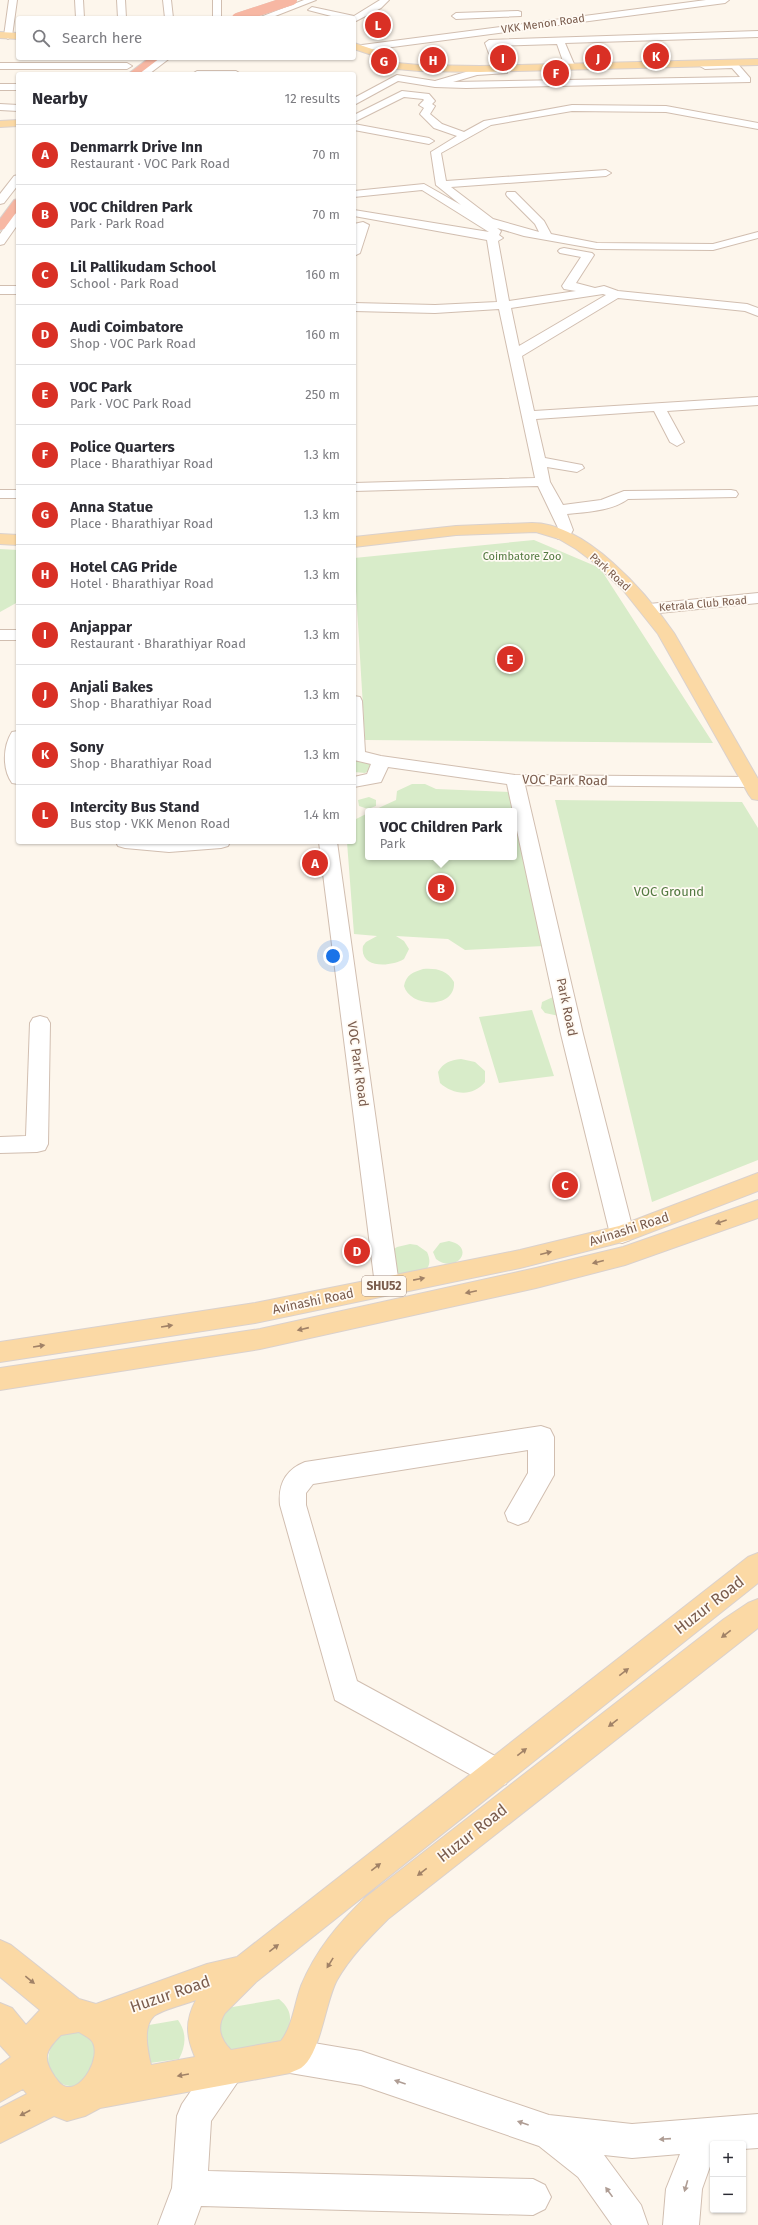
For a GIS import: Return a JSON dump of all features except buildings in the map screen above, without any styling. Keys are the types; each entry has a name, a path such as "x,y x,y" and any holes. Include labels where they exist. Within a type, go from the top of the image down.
{"highway":[{"path":"243,16 292,0"},
{"path":"255,16 302,0"},
{"path":"126,70 141,60"},
{"path":"137,72 152,60"},
{"path":"0,213 16,193"},
{"path":"12,223 16,209"}],"main road":[{"path":"4,36 16,36"},
{"path":"356,48 417,65 569,64 758,58"},
{"path":"356,48 372,63 419,68 758,62"},
{"path":"372,63 372,58 390,58"},
{"path":"0,124 16,123"},
{"name":"Park Road","path":"356,542 498,528 546,528 575,541 612,572 648,609 666,633 754,789"},
{"path":"0,539 16,540"},
{"name":"Avinashi Road","path":"0,1352 242,1315 520,1259 622,1234 758,1182"},
{"name":"Avinashi Road","path":"0,1379 245,1341 536,1278 625,1256 758,1209"},
{"path":"324,1298 330,1323"},
{"path":"242,1315 245,1341"},
{"name":"Huzur Road","path":"227,2068 217,2062 207,2047 203,2029 205,2016 211,2005 245,1971 758,1566"},
{"name":"Huzur Road","path":"290,2056 299,2046 320,1979 345,1939 377,1908 734,1628 757,1614"},
{"path":"0,1956 85,2018 107,2030 112,2044 112,2060 97,2092"},
{"name":"Huzur Road","path":"85,2018 144,2002 207,1980 245,1971"},
{"path":"139,2083 131,2050 132,2021 144,2002"},
{"path":"0,2085 30,2060 38,2032 54,2020 85,2018"},
{"path":"0,2020 30,2060 39,2086 50,2100 62,2103 84,2102 97,2092 139,2083 290,2056"},
{"path":"0,2126 50,2100"}],"street":[{"path":"4,36 13,0"},
{"path":"79,0 80,16"},
{"path":"121,0 122,16"},
{"path":"167,0 169,16"},
{"path":"216,0 217,16"},
{"path":"236,16 265,4 286,0"},
{"path":"268,16 312,0"},
{"name":"VKK Menon Road","path":"356,48 528,21 712,0"},
{"name":"VKK Menon Road","path":"356,48 725,0"},
{"path":"355,16 377,3"},
{"path":"355,16 377,3"},
{"path":"265,4 275,14"},
{"path":"326,4 364,11"},
{"path":"456,16 527,14 524,7"},
{"path":"309,15 323,16"},
{"path":"497,65 489,43 758,34"},
{"path":"560,41 569,64"},
{"path":"0,66 126,70 136,60"},
{"path":"146,72 162,60"},
{"path":"356,101 397,78 435,84 466,85 747,80 734,65 476,72 435,84"},
{"path":"0,87 16,87"},
{"path":"356,117 402,94 426,96 430,101 424,104 430,106 425,114 438,126 465,136"},
{"path":"758,126 666,109 572,108 560,106 488,124 436,152 441,185 489,221 524,233 597,246 713,247 758,235"},
{"path":"0,107 16,108"},
{"path":"356,117 374,119"},
{"path":"356,127 429,141"},
{"path":"441,185 606,173"},
{"path":"0,200 16,180"},
{"path":"356,194 424,187 495,231 492,237 504,305 543,482 558,510 566,530 563,536"},
{"path":"511,194 540,223 547,237"},
{"path":"356,213 420,223 588,255 568,286 696,301 747,308 758,312"},
{"path":"0,242 12,223"},
{"path":"357,225 420,223"},
{"path":"0,290 16,290"},
{"path":"356,307 435,309 504,305 610,292"},
{"path":"515,354 610,292"},
{"path":"529,415 758,401"},
{"path":"658,407 677,442"},
{"path":"539,461 577,468"},
{"path":"356,487 543,482"},
{"path":"0,494 16,494"},
{"path":"558,510 592,506 620,500 624,495 731,494"},
{"name":"Ketrala Club Road","path":"648,609 758,598"},
{"path":"0,635 16,636"},
{"path":"12,739 13,761 16,772"},
{"path":"356,756 381,761 375,778 356,782"},
{"name":"VOC Park Road","path":"381,761 515,780 754,789"},
{"name":"Park Road","path":"515,780 572,1034 622,1234"},
{"path":"147,844 169,846 195,844"},
{"name":"VOC Park Road","path":"328,844 387,1285"},
{"path":"0,1145 37,1144 40,1023"},
{"path":"495,1773 345,1690 293,1504 292,1490 305,1474 541,1437 541,1475 518,1513"},
{"path":"290,2056 361,2068 549,2132 632,2141 758,2131"},
{"path":"176,2225 190,2188 194,2116 227,2068"},
{"path":"549,2132 590,2165 628,2218 630,2225"},
{"path":"681,2225 684,2189 704,2136"},
{"path":"190,2188 533,2198"}],"green space":[{"name":"Coimbatore Zoo","path":"534,540 600,568 713,743 365,740 356,591 356,558"},
{"path":"0,549 16,550 16,603 0,612"},
{"path":"356,760 370,763 370,770 365,773 356,772"},
{"path":"412,784 425,784 436,789 511,792 514,808 379,808 396,800 397,791"},
{"path":"369,797 376,800 376,806 365,808 359,806 358,800"},
{"name":"VOC Ground","path":"555,800 742,802 758,828 758,1160 652,1202"},
{"path":"365,814 365,860 517,860 517,820 544,946 465,950 448,939 396,936 404,941 409,949 404,959 392,964 377,964 366,959 363,953 363,946 366,942 377,936 354,934 347,844 356,844 356,819"},
{"path":"423,969 432,969 445,972 451,978 454,982 453,991 448,997 441,1001 423,1002 408,993 404,986 406,979 413,973"},
{"path":"553,997 559,1016 545,1013 541,1008 542,1002"},
{"path":"532,1010 554,1076 499,1083 479,1017"},
{"path":"461,1059 475,1062 485,1071 485,1082 480,1087 463,1093 451,1090 440,1083 438,1072 442,1066 450,1061"},
{"path":"449,1241 457,1244 462,1249 460,1258 456,1262 450,1264 443,1263 436,1259 433,1252 440,1243"},
{"path":"410,1244 417,1245 427,1252 429,1266 424,1273 398,1275 391,1251 397,1247"},
{"path":"279,1999 288,2009 290,2015 287,2031 280,2043 231,2051 224,2047 216,2027 227,2008"},
{"path":"178,2020 184,2034 183,2049 179,2059 150,2063 141,2038 149,2025"},
{"path":"90,2031 101,2060 79,2086 59,2082 49,2069 48,2060 54,2042 60,2033"}],"place":[{"name":"Intercity Bus Stand","path":"378,25"},
{"name":"Sony","path":"656,56"},
{"name":"Anjappar","path":"503,58"},
{"name":"Anjali Bakes","path":"598,58"},
{"name":"Hotel CAG Pride","path":"433,60"},
{"name":"Anna Statue","path":"384,61"},
{"name":"Police Quarters","path":"556,73"},
{"name":"VOC Park","path":"510,659"},
{"name":"Denmarrk Drive Inn","path":"315,863"},
{"name":"VOC Children Park","path":"441,888"},
{"name":"Lil Pallikudam School","path":"565,1185"},
{"name":"Audi Coimbatore","path":"357,1251"}]}
